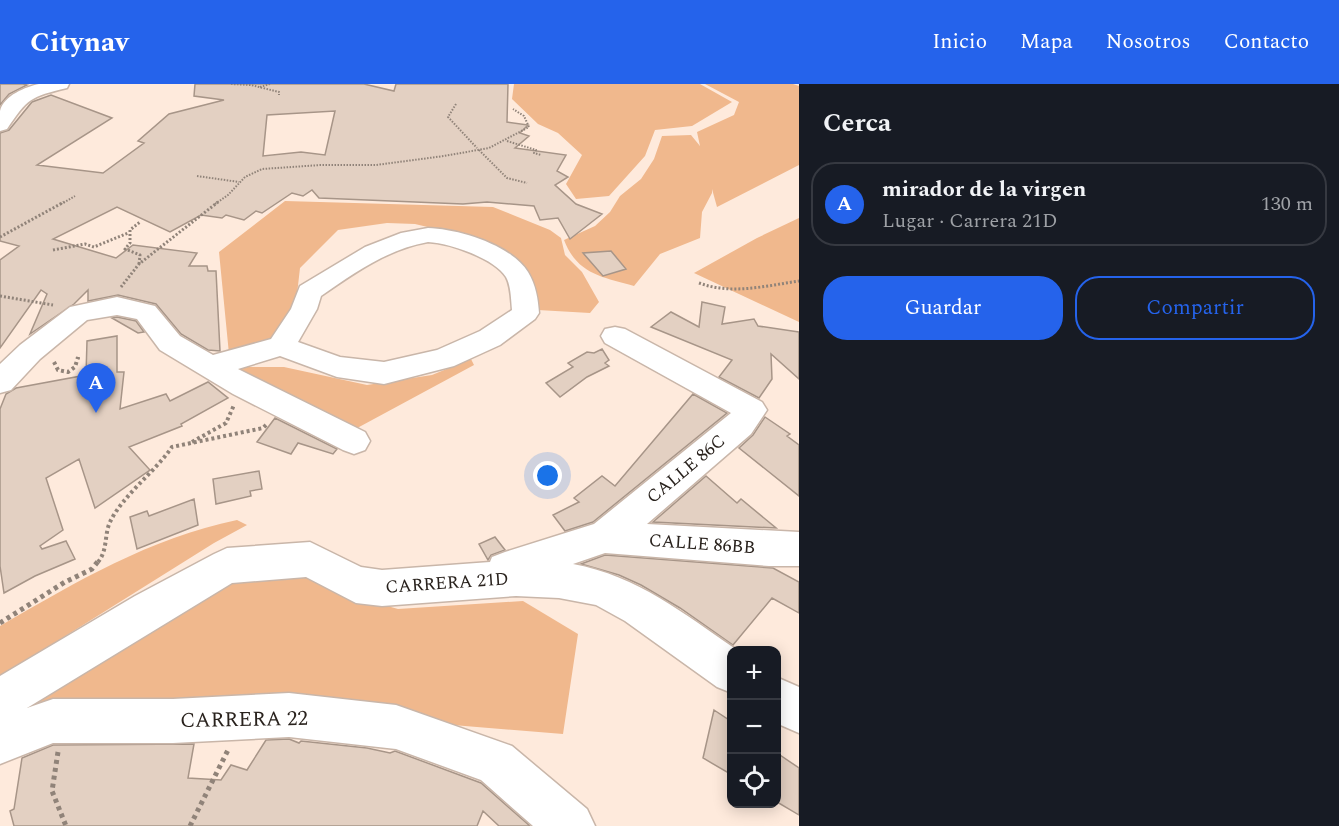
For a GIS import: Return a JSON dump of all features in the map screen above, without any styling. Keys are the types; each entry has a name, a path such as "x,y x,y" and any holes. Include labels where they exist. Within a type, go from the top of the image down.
{"street":[{"path":"0,125 10,106 18,97 35,89 61,84"},
{"path":"211,366 281,346 337,367 384,373 444,360 490,338 526,313 524,285 512,266 488,252 446,236 422,236 395,242 340,271 309,292 304,309 281,346"},
{"path":"0,382 30,352 93,310 117,306 146,312 170,343 244,386 354,441"},
{"name":"CALLE 86C","path":"475,580 605,537 740,424 751,410 615,336"},
{"name":"CALLE 86BB","path":"605,537 769,549 799,549"},
{"name":"CARRERA 21D","path":"0,700 227,566 310,559 356,585 382,588 516,578 559,580 601,588 639,607 727,669"},
{"path":"779,700 799,711"},
{"name":"CARRERA 22","path":"0,741 53,721 230,720 289,715 396,727 496,762 558,822"}],"path":[{"path":"231,84 279,92 279,95"},
{"path":"259,88 270,84"},
{"path":"0,296 67,308 93,310 139,264 200,214 228,195 245,177 262,169 312,165 376,165 444,156 479,148 448,117 456,104"},
{"path":"474,149 489,148 529,127 524,116 513,109"},
{"path":"506,141 530,146 536,150 534,153 541,155"},
{"path":"478,149 507,178 527,183"},
{"path":"197,176 209,176 230,184 240,182"},
{"path":"0,237 75,196"},
{"path":"53,250 64,247 79,248 85,244 94,247 128,233 140,222"},
{"path":"128,233 130,243 125,249 140,255 139,264"},
{"path":"699,283 714,288 735,289 799,281"},
{"path":"183,446 226,423 244,386"},
{"path":"0,623 65,582 92,569 102,556 110,523 127,499 159,466 172,447 263,428 286,406"},
{"path":"190,826 227,756 230,720"},
{"path":"53,721 58,749 52,790 66,826"}],"shaded area":[{"path":"514,84 700,84 732,102 692,126 655,130 645,156 609,196 576,199 566,184 582,155 558,133 538,124 512,99"},
{"path":"705,84 793,84 799,86 799,165 717,207 712,189 702,212 700,238 660,254 634,286 601,276 583,267 569,251 564,240 595,226 610,212 620,196 641,179 654,159 662,136 691,135 700,146 697,132 734,115 739,102"},
{"path":"285,201 493,207 550,230 561,238 565,255 582,272 599,302 590,313 538,310 525,277 440,230 415,224 387,223 338,230 300,268 296,303 275,341 229,354 219,252"},
{"path":"799,218 799,322 694,273 757,238"},
{"path":"471,359 474,365 348,433 233,367 284,367 367,385 432,375"},
{"path":"237,520 247,525 214,543 0,677 0,626 114,563 174,538"},
{"path":"297,567 352,596 398,609 523,601 578,634 563,734 405,721 0,714 221,584"}],"building":[{"path":"0,84 27,85 9,94 0,105"},
{"path":"195,84 364,84 394,91 396,84 508,84 507,122 528,125 520,133 529,136 515,148 566,155 557,171 568,177 555,185 576,204 602,214 570,239 558,218 540,220 534,206 487,202 463,204 319,198 312,190 303,196 292,193 262,213 256,211 244,220 226,215 222,218 201,215 170,232 117,207 53,239 116,258 133,245 197,253 189,266 207,266 208,271 216,271 220,351 208,350 181,334 156,304 118,295 88,301 88,290 74,304 30,334 47,294 41,290 0,348 0,260 19,246 0,241 0,133 9,130 32,102 51,95 112,118 37,165 103,173 144,143 138,141 169,114 224,100 194,96","holes":["335,111 325,155 301,152 263,156 267,115"]},
{"path":"611,251 626,269 603,276 583,253"},
{"path":"702,302 725,307 722,324 754,319 758,326 799,332 799,379 771,354 772,379 759,398 719,377 732,360 651,327 671,312 699,327"},
{"path":"112,318 136,321 144,332 138,333"},
{"path":"117,336 117,372 124,372 120,409 166,394 170,401 208,382 228,398 181,424 182,426 129,447 150,470 95,508 79,459 46,478 63,530 40,546 42,549 66,541 75,559 35,576 4,593 0,566 0,409 6,394 16,388 86,375 87,341"},
{"path":"602,349 609,360 605,363 609,366 587,377 560,397 546,383 573,367 568,363 587,352 594,353"},
{"path":"693,394 727,413 593,522 565,531 553,515 579,502 574,498 602,476 615,486"},
{"path":"765,417 790,434 787,436 799,445 799,496 739,448 753,435"},
{"path":"275,418 337,449 333,454 298,443 291,454 257,442"},
{"path":"259,471 262,489 250,491 251,496 216,504 213,479"},
{"path":"706,476 737,503 741,499 776,528 653,522"},
{"path":"194,499 198,525 137,549 130,517 147,511 149,516"},
{"path":"495,537 505,550 491,555 488,560 479,544"},
{"path":"605,555 773,568 799,582 799,613 772,598 733,645 680,608 641,585 619,575 581,564"},
{"path":"714,710 727,719 727,772 703,758"},
{"path":"289,739 299,743 301,741 367,748 390,753 395,751 481,783 530,826 499,826 483,811 477,826 14,826 10,811 14,809 22,758 53,745 194,744 188,778 221,780 231,765 247,770 266,740"},
{"path":"781,756 799,768 799,815 781,804"}],"place":[{"name":"mirador de la virgen","path":"96,413"}]}
